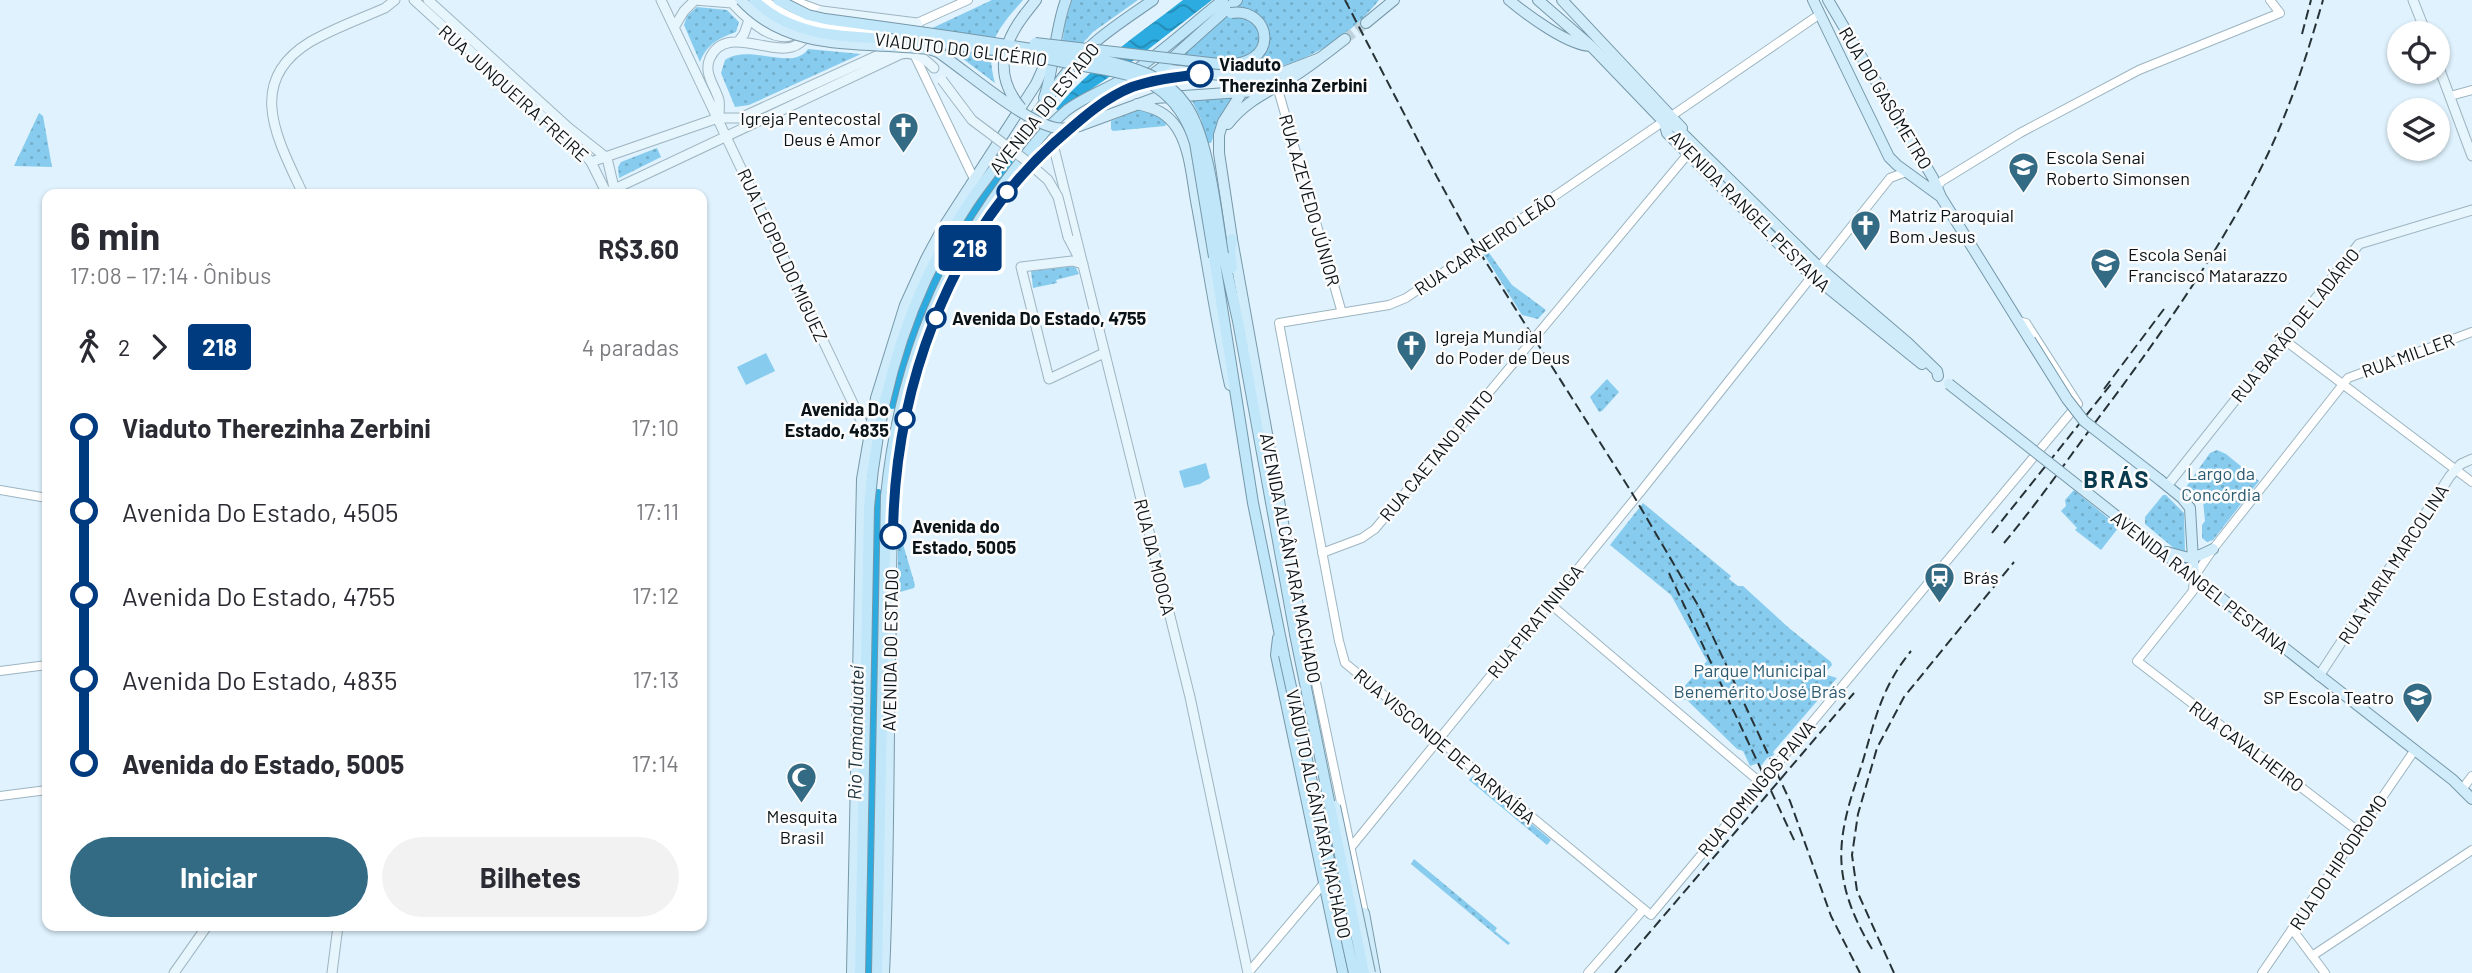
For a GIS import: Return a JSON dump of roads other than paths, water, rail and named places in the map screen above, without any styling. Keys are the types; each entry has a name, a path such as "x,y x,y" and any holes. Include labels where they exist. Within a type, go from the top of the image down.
{"highway":[{"name":"VIADUTO DO GLICÉRIO","path":"754,0 783,21 813,32 986,49 1094,68 1149,83 1173,102 1189,125 1219,255"},
{"name":"VIADUTO DO GLICÉRIO","path":"778,0 808,15 1106,62 1141,72 1169,86 1187,107 1200,134 1219,255"},
{"path":"1041,109 1066,0"},
{"name":"AVENIDA DO ESTADO","path":"860,973 869,507 881,414 896,358 920,295 945,243 969,203 1092,44 1153,0"},
{"name":"AVENIDA DO ESTADO","path":"877,973 886,510 890,456 904,388 920,337 957,256 984,211 1050,126 1079,102 1120,80 1223,0"},
{"name":"AVENIDA DO ESTADO","path":"1132,88 1160,69 1237,0"},
{"path":"939,34 962,34 1219,64 1243,64 1255,58 1264,43 1263,30 1258,21 1250,14 1241,12 1218,16"},
{"path":"1120,80 1160,69"},
{"path":"1232,239 1230,251 1238,321"},
{"name":"AVENIDA ALCÂNTARA MACHADO","path":"1219,255 1238,321 1294,634"},
{"name":"AVENIDA ALCÂNTARA MACHADO","path":"1219,255 1238,417 1284,655"},
{"path":"1270,591 1289,606"},
{"path":"1279,634 1276,655 1343,973"},
{"name":"VIADUTO ALCÂNTARA MACHADO","path":"1294,634 1364,973"},
{"name":"VIADUTO ALCÂNTARA MACHADO","path":"1284,655 1354,973"}],"main road":[{"path":"301,189 272,116 272,95 279,70 296,52 312,41 385,8 395,0"},
{"name":"RUA JUNQUEIRA FREIRE","path":"414,0 607,158 611,189"},
{"name":"RUA JUNQUEIRA FREIRE","path":"428,0 477,52 570,140 591,162 608,189"},
{"path":"661,0 703,74"},
{"path":"675,26 695,0 737,1 749,20 780,37 790,38 800,33 824,12 916,23 934,68 972,120 1048,180 1058,197 1069,238 1083,264"},
{"path":"1026,114 1005,81 1004,60 1013,29 1036,0"},
{"path":"1368,22 1385,4 1394,0"},
{"path":"1385,4 1400,0"},
{"path":"1509,0 1527,15 1564,36 1582,46 1591,46"},
{"path":"1538,0 1582,37"},
{"path":"1555,0 1573,19 1582,37"},
{"name":"AVENIDA RANGEL PESTANA","path":"1562,0 1668,119 1667,133 1693,148"},
{"name":"RUA DO GASÔMETRO","path":"1813,0 1889,157 1906,172 1937,191"},
{"name":"RUA DO GASÔMETRO","path":"1828,0 1937,191 2017,319"},
{"path":"2413,0 2421,21"},
{"name":"VIADUTO DO GLICÉRIO","path":"737,1 788,33 818,40 929,48 1026,114 1054,128 1070,128 1155,98 1274,88"},
{"path":"703,74 713,52 726,44 738,42 793,47 807,36 824,12"},
{"path":"738,42 749,20"},
{"name":"AVENIDA DO ESTADO","path":"852,973 859,544 862,479 868,435 877,394 905,306 941,232 1043,72 1058,28"},
{"name":"AVENIDA RANGEL PESTANA","path":"1582,37 1676,127 1756,215 1816,272 1908,343 1937,371 1938,376 2463,788 2472,799"},
{"path":"1220,140 1241,109 1345,39"},
{"path":"591,162 719,118 740,118 898,46"},
{"path":"619,189 901,54 921,56 934,68"},
{"path":"1160,69 1251,78 1281,73 1320,58"},
{"name":"RUA LEOPOLDO MIGUEZ","path":"703,74 719,102 719,118 868,435"},
{"path":"1132,88 1168,78 1200,74"},
{"path":"1220,140 1223,122 1251,78"},
{"path":"2445,84 2472,156"},
{"name":"AVENIDA DO ESTADO","path":"884,973 893,521 904,424 917,373 931,331 967,253 1014,181 1094,108 1132,88"},
{"name":"AVENIDA ALCÂNTARA MACHADO","path":"1134,105 1161,111 1177,129 1184,144 1204,243 1218,334 1238,417"},
{"name":"AVENIDA ALCÂNTARA MACHADO","path":"1220,140 1219,153 1232,239 1302,626"},
{"name":"RUA DA MOOCA","path":"1053,144 1190,697 1248,973"},
{"name":"RUA BARÃO DE LADÁRIO","path":"2164,483 2201,444 2359,244 2472,210"},
{"path":"1059,262 1067,253 1069,238"},
{"path":"1083,264 1076,261 1021,267 1049,379 1104,353"},
{"path":"2017,319 2067,399 2084,421 2164,483 2190,508 2194,577"},
{"name":"RUA MARIA MARCOLINA","path":"2319,676 2456,469 2472,459"},
{"path":"2159,550 2193,558 2213,549"},
{"name":"VIADUTO ALCÂNTARA MACHADO","path":"1302,626 1307,668 1375,973"},
{"path":"1364,913 1375,973"},
{"path":"174,973 203,931"},
{"path":"332,973 337,931"}],"street":[{"name":"VIADUTO DO GLICÉRIO","path":"765,0 784,13 821,26 861,31 898,29"},
{"path":"792,0 824,12"},
{"path":"916,23 968,0"},
{"path":"1937,191 2020,133 2138,70 2280,13 2270,0"},
{"name":"RUA CARNEIRO LEÃO","path":"1279,323 1389,305 1406,298 1820,14"},
{"path":"914,54 974,179"},
{"name":"RUA AZEVEDO JÚNIOR","path":"1274,88 1342,313"},
{"path":"2449,96 2472,90"},
{"name":"RUA CAETANO PINTO","path":"1322,553 1362,538 1375,529 1693,148"},
{"name":"RUA PIRATININGA","path":"1248,973 1324,883 1890,178 1906,172"},
{"name":"RUA DO GASÔMETRO","path":"2017,319 2026,323 2078,404"},
{"name":"RUA VISCONDE DE PARNAÍBA","path":"1279,323 1343,660 1650,915"},
{"name":"RUA MILLER","path":"2213,549 2349,377 2472,332"},
{"path":"2283,339 2472,482"},
{"name":"RUA DOMINGOS PAIVA","path":"1650,915 2078,404"},
{"path":"0,490 42,497"},
{"path":"2194,577 2213,549"},
{"name":"RUA CAVALHEIRO","path":"2194,577 2193,591 2137,661 2358,831"},
{"path":"1549,603 1761,783"},
{"name":"AVENIDA ALCÂNTARA MACHADO","path":"1302,626 1375,973"},
{"path":"0,671 42,666"},
{"name":"RUA DO HIPÓDROMO","path":"2262,973 2414,751"},
{"path":"2463,788 2472,776"},
{"path":"0,796 42,791"},
{"path":"1318,855 1329,856 1345,841 1346,829 1363,834"},
{"path":"2312,956 2472,850"},
{"path":"1328,903 1352,884 1358,885"},
{"path":"1588,973 1643,910"},
{"path":"2292,929 2325,973"}],"water":[{"path":"1183,0 1212,0 1137,58 1059,111 1056,109 1100,64"}],"waterway":[{"name":"Rio Tamanduateí","path":"892,404 911,339 937,278 970,220 1008,164"},
{"name":"Rio Tamanduateí","path":"867,973 878,494"}],"tunnel":[{"path":"1345,39 1366,23"}],"railway":[{"path":"1345,0 1470,237 1632,493 1699,607 1790,801 1831,916 1860,973"},
{"path":"2302,34 2311,0"},
{"path":"2004,543 2139,364 2227,230 2265,160 2282,121 2323,0"},
{"path":"2104,389 2167,305"},
{"path":"1992,533 2112,383"},
{"path":"1894,973 1857,891 1852,855 1858,814 1877,748 1904,697 2014,562"},
{"path":"1669,573 1795,842"},
{"path":"1872,949 1846,890 1842,869 1842,842 1850,802 1880,705 1893,678 1911,651"},
{"path":"1615,973 1854,693"}],"place":[{"name":"Viaduto Therezinha Zerbini","path":"1200,74"},
{"name":"Igreja Pentecostal Deus é Amor","path":"904,155"},
{"name":"Escola Senai Roberto Simonsen","path":"2023,194"},
{"name":"Matriz Paroquial Bom Jesus","path":"1866,252"},
{"name":"Escola Senai Francisco Matarazzo","path":"2105,291"},
{"name":"Avenida Do Estado, 4755","path":"936,318"},
{"name":"Igreja Mundial do Poder de Deus","path":"1412,373"},
{"name":"Avenida Do Estado, 4835","path":"905,419"},
{"name":"Avenida do Estado, 5005","path":"893,536"},
{"name":"Brás","path":"1940,604"},
{"name":"SP Escola Teatro","path":"2417,724"},
{"name":"Mesquita Brasil","path":"802,805"}],"district":[{"name":"BRÁS","path":"2117,478"}],"park label":[{"name":"Largo da Concórdia","path":"2221,483"},
{"name":"Parque Municipal Benemérito José Brás","path":"1760,680"}]}
